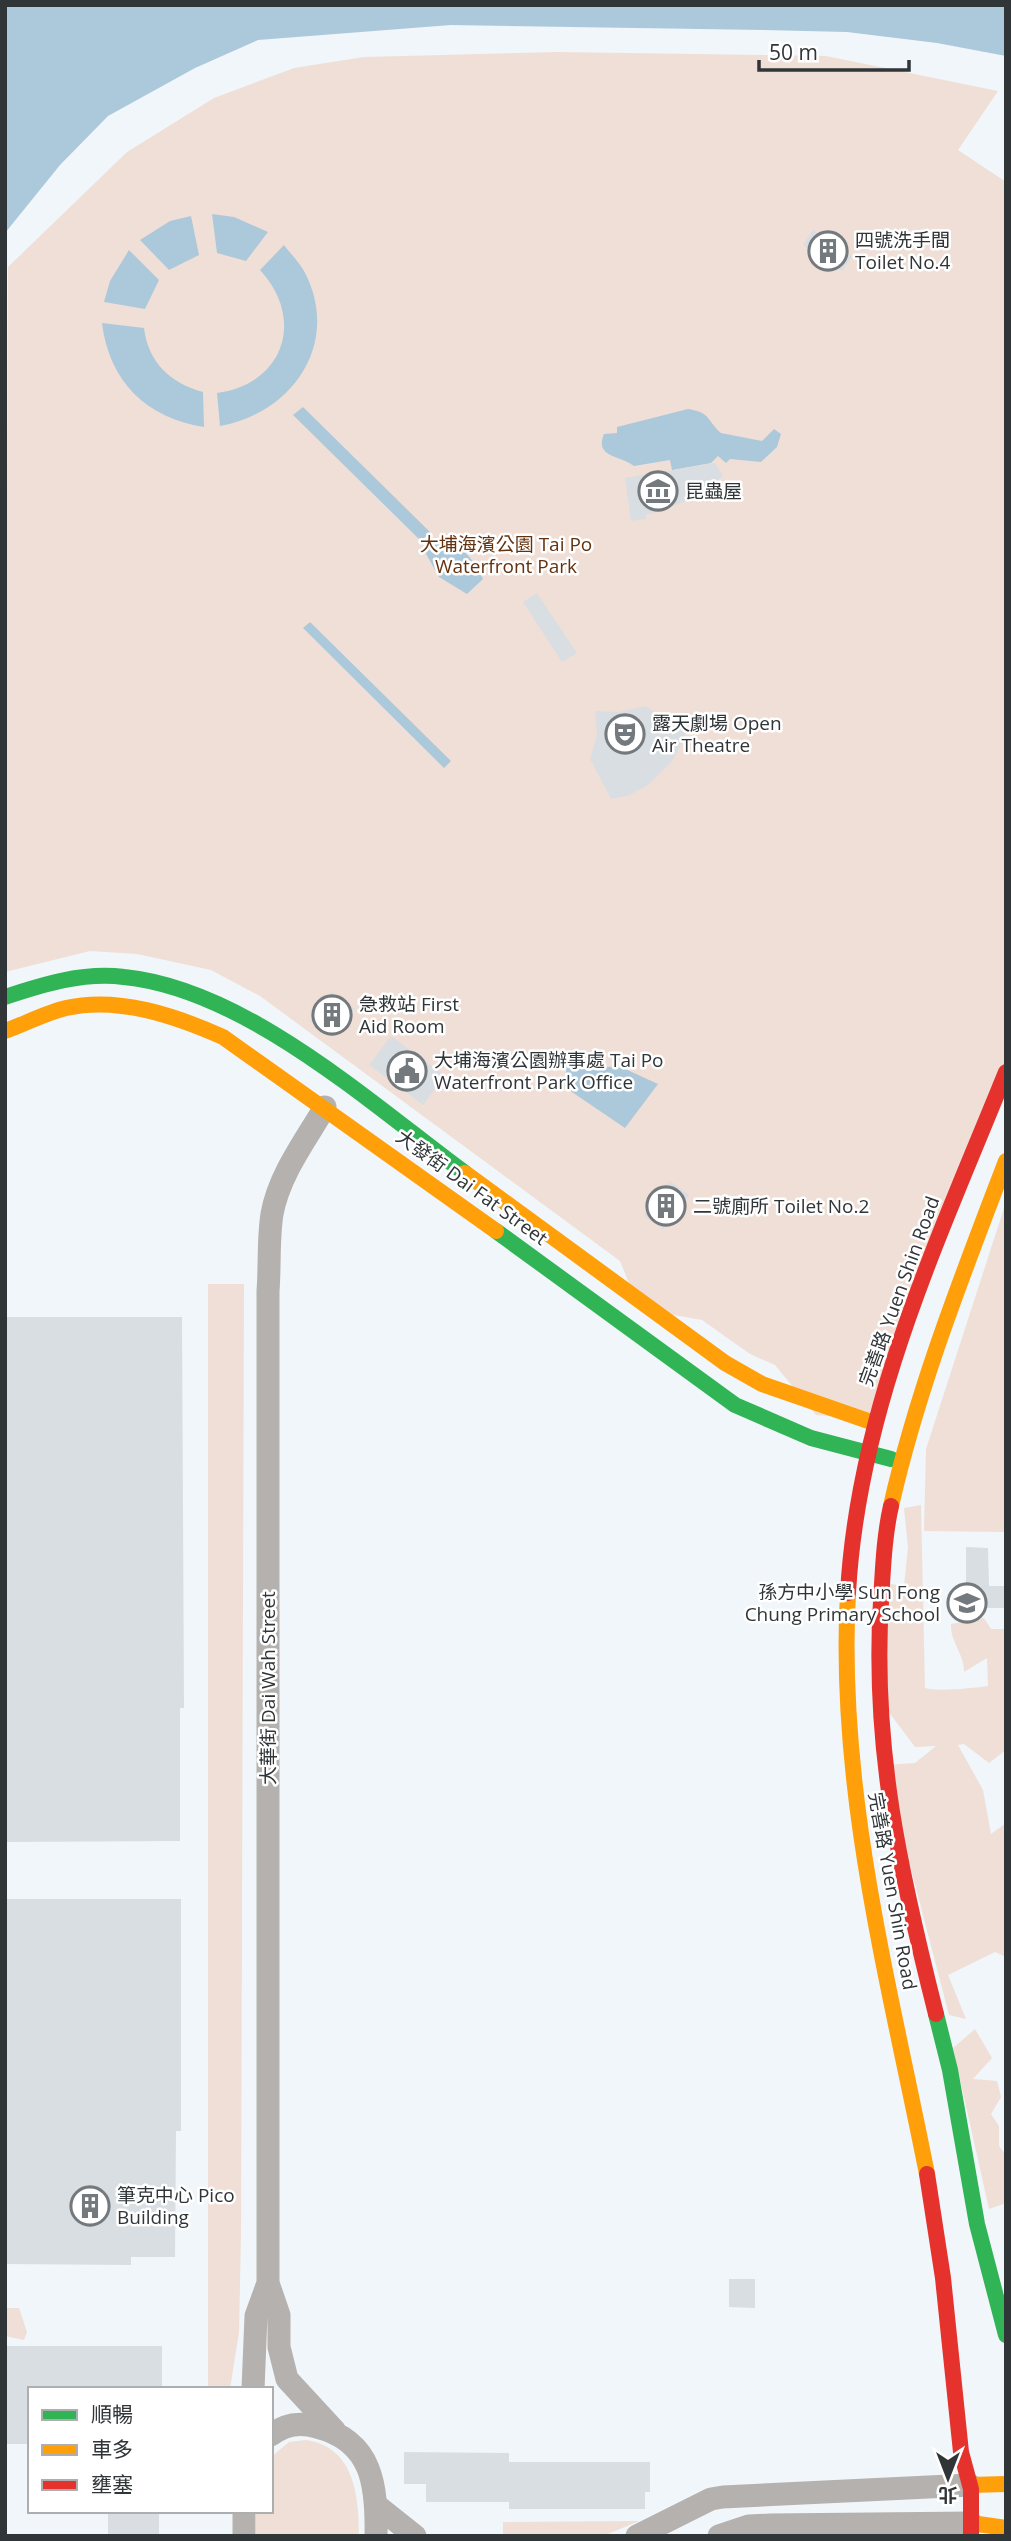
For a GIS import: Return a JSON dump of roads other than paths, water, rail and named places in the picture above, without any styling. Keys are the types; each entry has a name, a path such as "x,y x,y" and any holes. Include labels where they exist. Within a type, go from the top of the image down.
{"main road":[{"name":"大發街 Dai Fat Street","path":"5,997 68,978 118,975 172,984 227,1006 298,1050 725,1363 762,1384 874,1423"},
{"name":"大發街 Dai Fat Street","path":"5,1031 46,1014 88,1005 155,1011 178,1017 223,1037 325,1107 716,1393 778,1426 867,1455 901,1461"},
{"name":"完善路 Yuen Shin Road","path":"971,2529 970,2485 961,2453 952,2355 928,2180 863,1861 854,1803 848,1732 847,1600 850,1557 874,1423 922,1277 1006,1072"},
{"name":"完善路 Yuen Shin Road","path":"1006,1161 939,1338 901,1461 885,1531 879,1583 877,1664 883,1767 911,1917 950,2070 977,2224 1006,2335"},
{"path":"970,2485 1006,2484"},
{"path":"971,2529 1006,2528"}],"street":[{"name":"大華街 Dai Wah Street","path":"253,2387 257,2316 268,2283 268,1312 272,1214 285,1174 325,1107"},
{"name":"大華街 Dai Wah Street","path":"268,2283 279,2315 279,2347 287,2379 335,2431 355,2446 371,2473 376,2505 376,2536"},
{"path":"273,2433 281,2427 306,2424 335,2431"},
{"path":"637,2536 711,2499 723,2497 970,2485"},
{"path":"376,2505 415,2536"},
{"path":"244,2513 244,2536"},
{"path":"719,2536 749,2526 771,2525 971,2529"}],"water":[{"path":"5,5 1006,5 1006,56 937,43 847,32 764,30 451,25 258,40 195,68 108,116 60,165 5,233"},
{"path":"212,214 234,217 268,232 246,261 217,253"},
{"path":"191,216 199,255 169,270 140,240 170,221"},
{"path":"284,245 304,271 314,298 317,323 313,348 304,370 289,390 246,419 220,426 217,393 240,387 259,377 272,363 281,346 284,328 282,308 274,289 260,270"},
{"path":"129,250 159,280 145,309 104,302 110,281"},
{"path":"102,323 144,328 150,351 163,369 180,383 203,392 204,427 165,415 134,393 113,362"},
{"path":"303,407 430,532 421,541 293,415"},
{"path":"688,409 705,415 721,433 762,441 774,429 781,434 777,447 761,462 730,459 726,463 718,456 711,463 672,470 670,460 634,466 610,455 603,448 604,434 617,433 617,427"},
{"path":"441,537 466,554 483,579 467,594 439,577 425,552"},
{"path":"310,622 451,761 444,768 303,628"},
{"path":"565,1063 623,1068 658,1084 625,1128 569,1090"}],"place":[{"name":"四號洗手間 Toilet No.4","path":"828,251"},
{"name":"昆蟲屋","path":"658,491"},
{"name":"露天劇場 Open Air Theatre","path":"625,734"},
{"name":"急救站 First Aid Room","path":"332,1015"},
{"name":"大埔海濱公園辦事處 Tai Po Waterfront Park Office","path":"407,1071"},
{"name":"二號廁所 Toilet No.2","path":"666,1206"},
{"name":"孫方中小學 Sun Fong Chung Primary School","path":"967,1603"},
{"name":"筆克中心 Pico Building","path":"90,2206"}],"park label":[{"name":"大埔海濱公園 Tai Po Waterfront Park","path":"506,555"}]}
